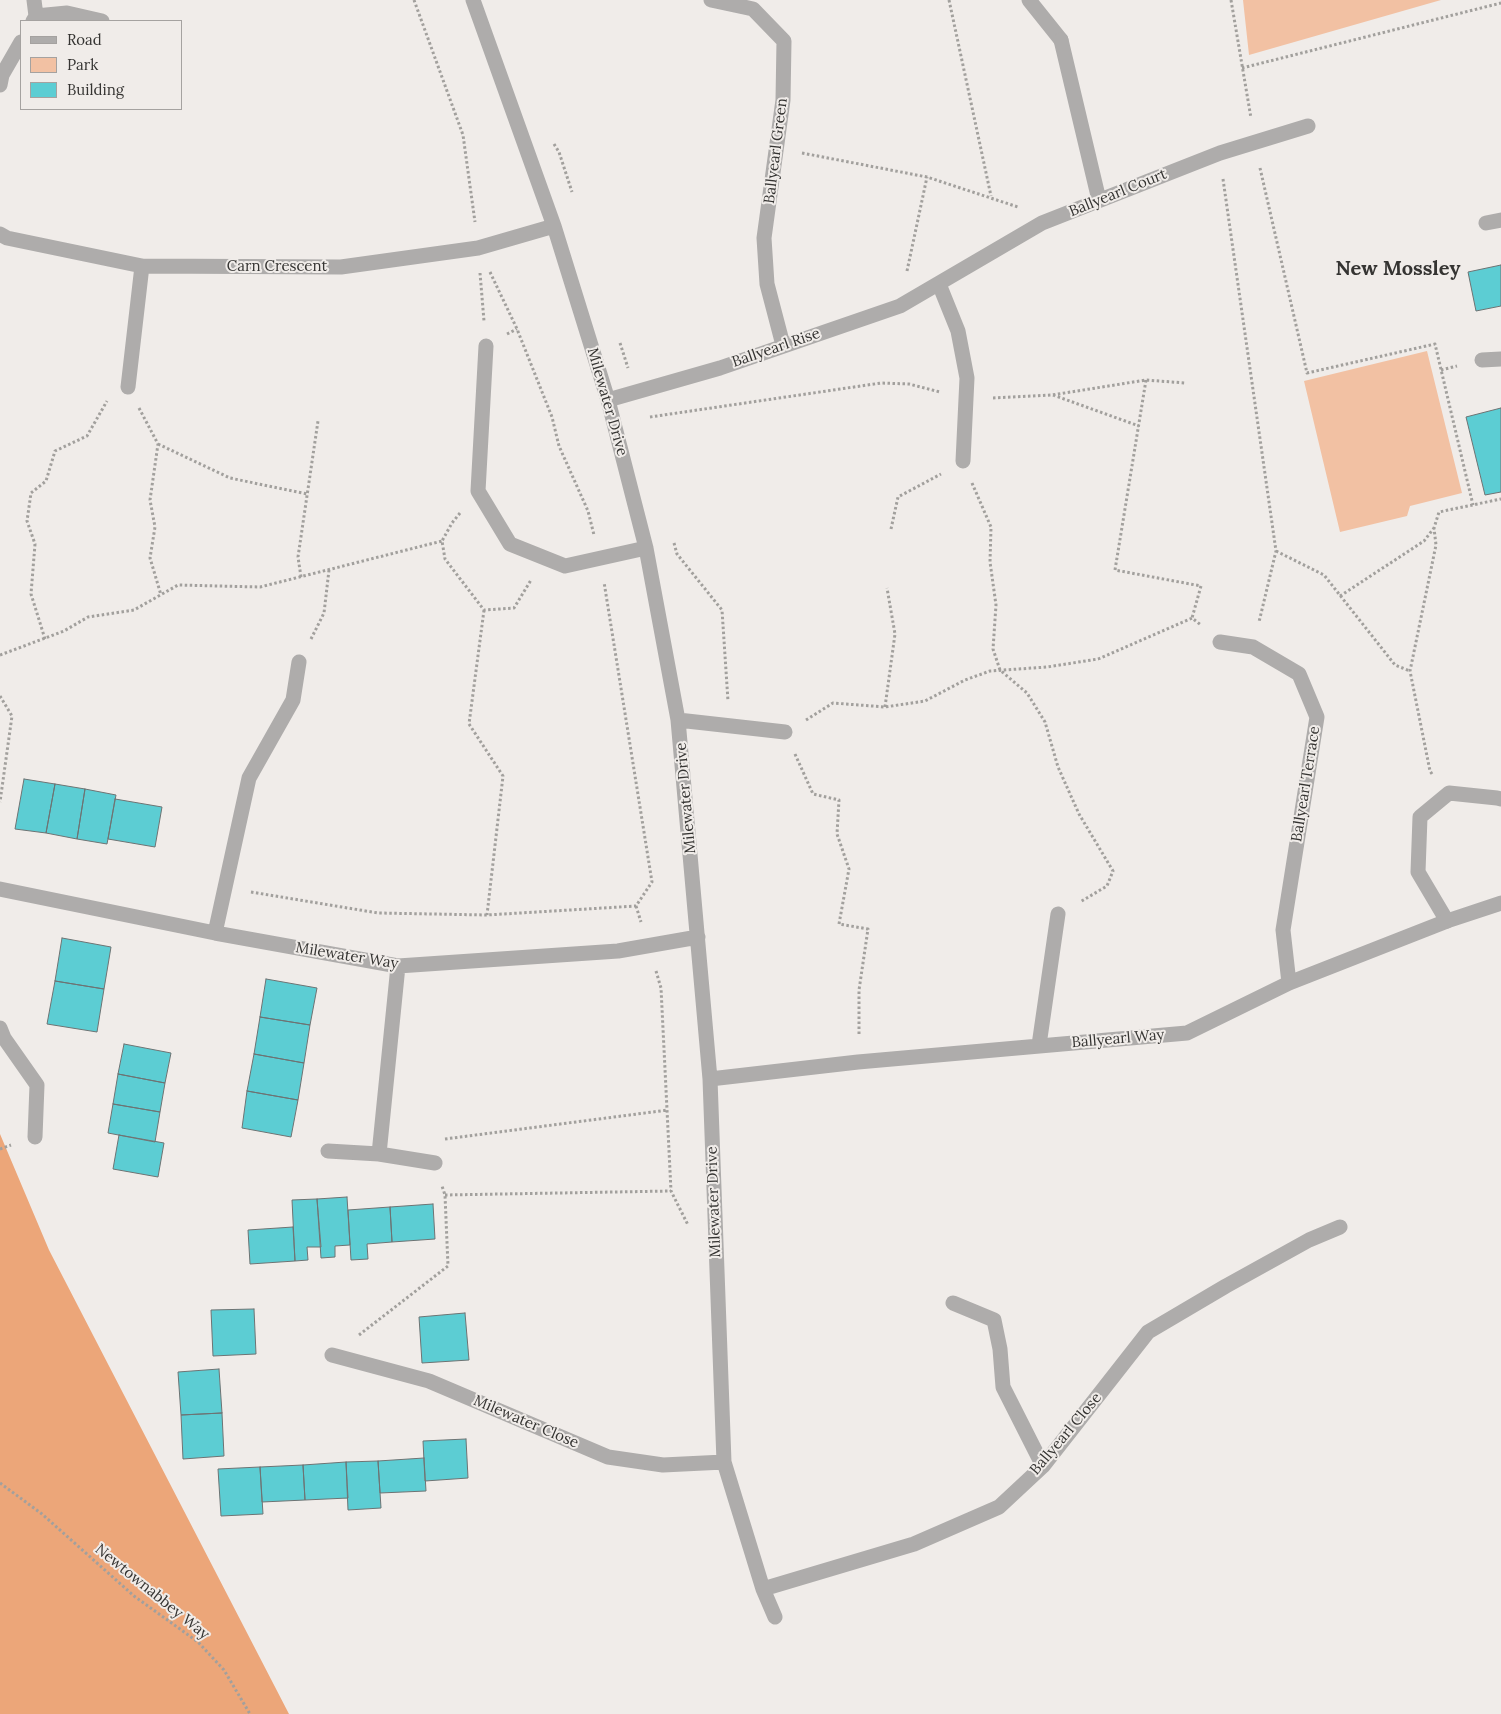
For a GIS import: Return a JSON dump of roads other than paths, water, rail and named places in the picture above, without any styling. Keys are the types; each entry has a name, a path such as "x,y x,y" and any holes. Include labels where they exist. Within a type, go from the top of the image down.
{"street":[{"path":"34,0 35,19 67,13 98,20"},
{"name":"Milewater Drive","path":"473,0 554,226 608,400 646,548 678,720 698,938 710,1079 724,1462 763,1589 775,1618"},
{"name":"Ballyearl Green","path":"711,0 753,9 784,41 783,100 764,238 767,284 783,345"},
{"path":"1029,0 1061,40 1099,200"},
{"path":"0,85 2,75 20,44"},
{"name":"Ballyearl Court","path":"939,284 1042,223 1220,153 1308,126"},
{"name":"Carn Crescent","path":"0,234 7,238 142,266 341,268 478,248 554,226"},
{"path":"128,387 142,266"},
{"path":"939,284 958,331 966,378 963,462"},
{"name":"Ballyearl Rise","path":"608,400 720,368 900,306 939,284"},
{"path":"486,346 478,491 510,544 565,566 646,548"},
{"path":"1482,360 1501,359"},
{"name":"Ballyearl Terrace","path":"1220,642 1253,647 1299,674 1317,717 1283,930 1290,983"},
{"path":"216,933 249,778 294,700 300,662"},
{"path":"678,720 785,732"},
{"path":"1447,921 1418,872 1420,817 1449,793 1501,799"},
{"name":"Milewater Way","path":"0,889 216,933 398,966 618,951 698,938"},
{"name":"Ballyearl Way","path":"710,1079 858,1062 1187,1033 1290,983 1447,921 1501,903"},
{"path":"1039,1045 1058,914"},
{"path":"379,1154 398,966"},
{"path":"0,1028 4,1038 37,1085 35,1137"},
{"path":"328,1151 379,1154 435,1163"},
{"name":"Ballyearl Close","path":"763,1589 914,1544 999,1507 1043,1466 1148,1332 1234,1281 1309,1240 1340,1227"},
{"path":"953,1303 994,1320 1000,1349 1003,1387 1043,1466"},
{"name":"Milewater Close","path":"332,1355 429,1381 608,1456 663,1465 724,1462"}],"district":[{"name":"New Mossley","path":"1398,269"}]}
